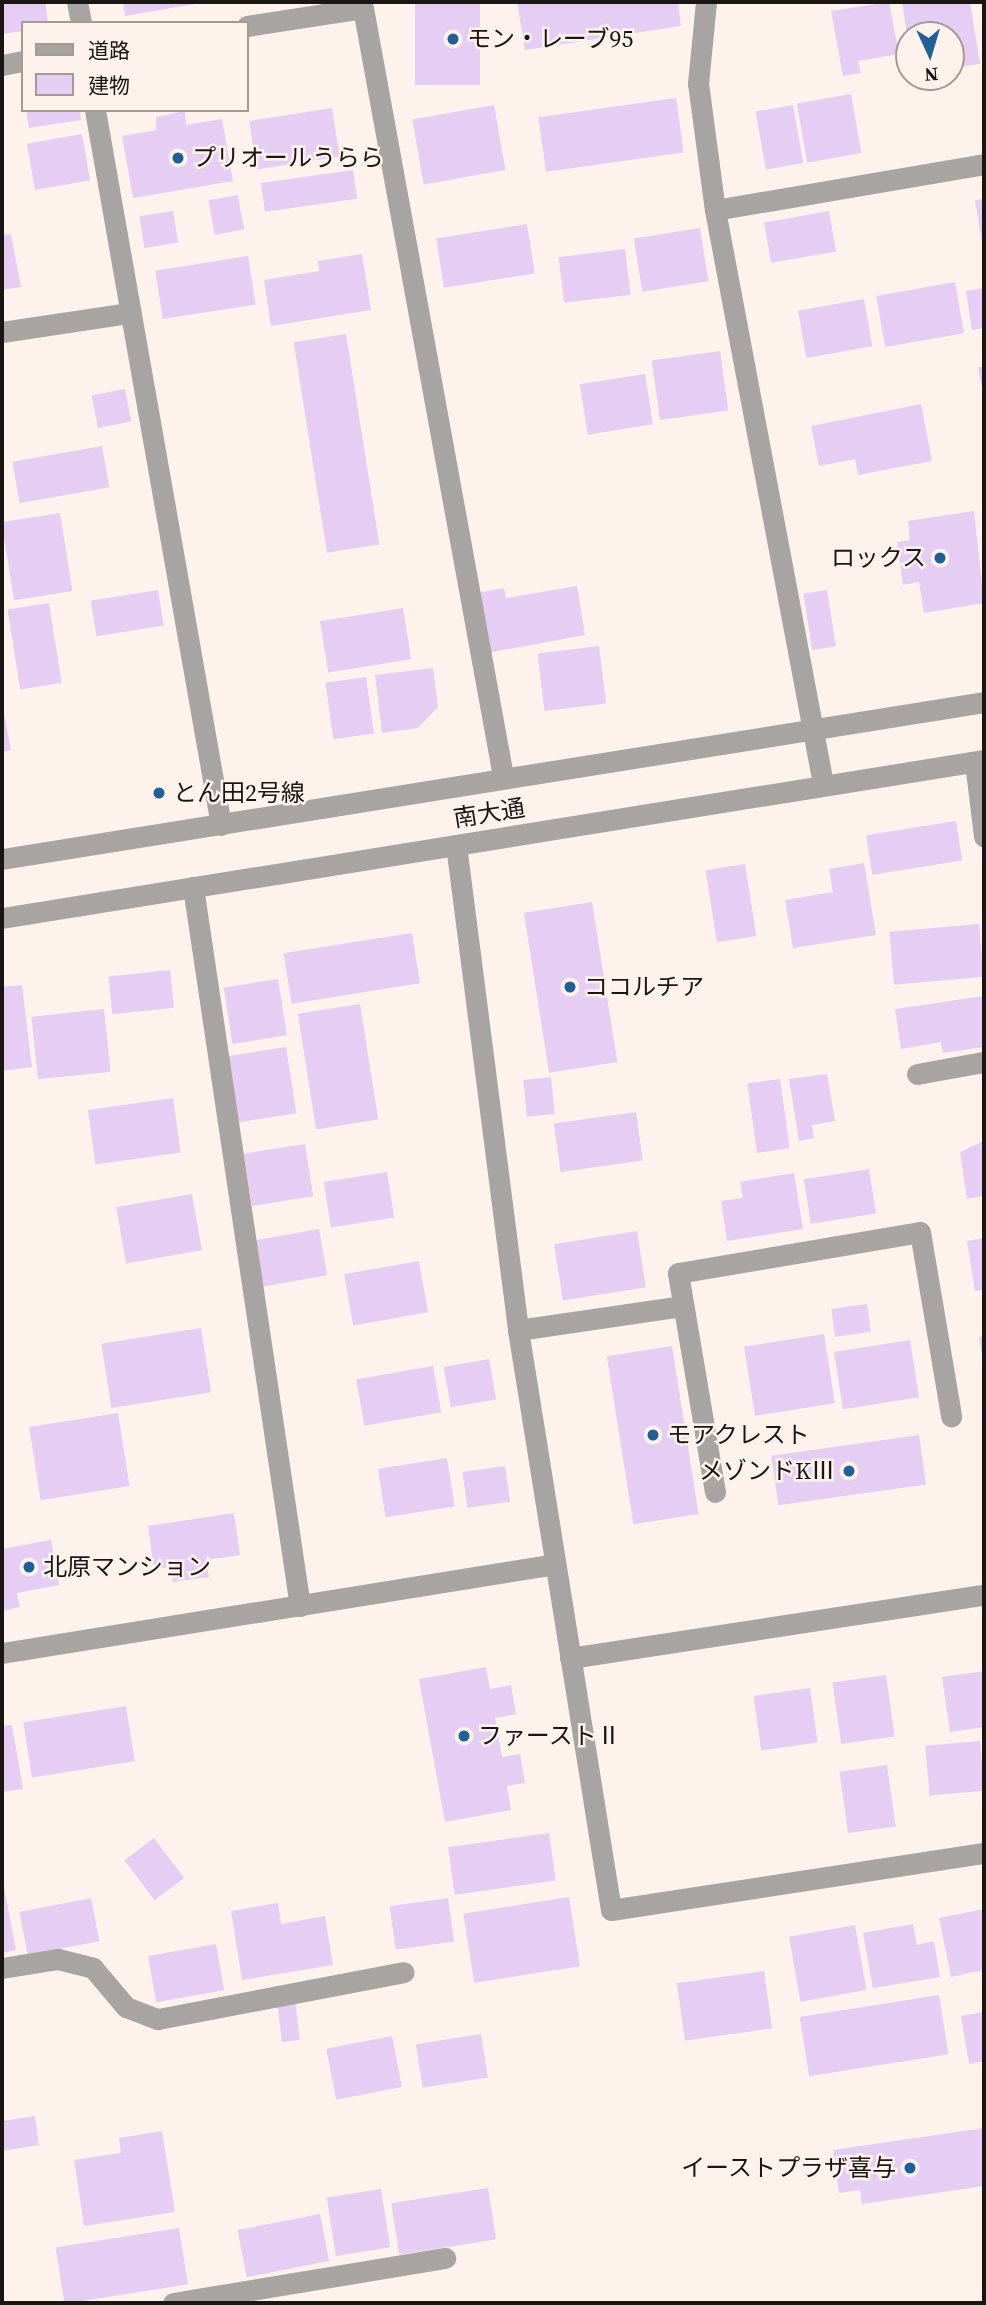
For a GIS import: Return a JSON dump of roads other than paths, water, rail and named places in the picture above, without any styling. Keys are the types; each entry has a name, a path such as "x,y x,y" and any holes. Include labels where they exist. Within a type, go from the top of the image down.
{"street":[{"path":"77,2 81,21"},
{"path":"706,2 698,83 715,210 823,784"},
{"path":"248,26 363,8 503,776"},
{"path":"2,65 21,61"},
{"path":"95,112 128,313 221,825"},
{"path":"715,210 984,164"},
{"path":"2,332 128,313"},
{"name":"南大通","path":"2,859 221,825 503,776 984,702"},
{"path":"979,761 984,836"},
{"name":"南大通","path":"2,918 979,761"},
{"path":"456,845 518,1330 611,1910 984,1853"},
{"path":"193,887 300,1606"},
{"path":"917,1074 984,1062"},
{"path":"715,1492 678,1273 920,1232 951,1416"},
{"path":"518,1330 683,1306"},
{"path":"2,1653 555,1564"},
{"path":"570,1658 984,1595"},
{"path":"2,1968 58,1959 93,1968 125,2007 158,2019 404,1972"},
{"path":"173,2303 445,2258"}],"place":[{"name":"モン・レーブ95","path":"453,39"},
{"name":"プリオールうらら","path":"178,158"},
{"name":"ロックス","path":"940,558"},
{"name":"とん田2号線","path":"159,793"},
{"name":"ココルチア","path":"570,987"},
{"name":"モアクレスト","path":"653,1435"},
{"name":"メゾンドKⅢ","path":"849,1471"},
{"name":"北原マンション","path":"29,1567"},
{"name":"ファーストⅡ","path":"464,1736"},
{"name":"イーストプラザ喜与","path":"910,2168"}]}
